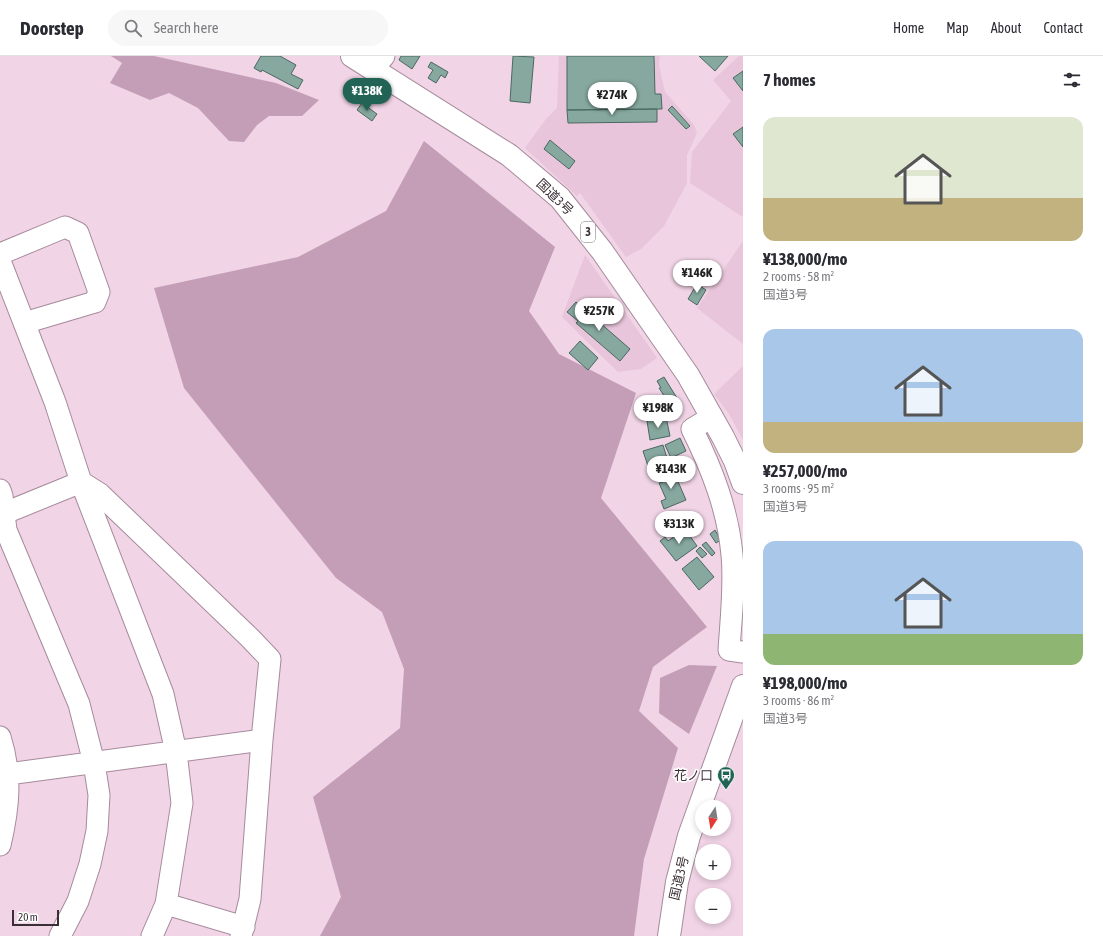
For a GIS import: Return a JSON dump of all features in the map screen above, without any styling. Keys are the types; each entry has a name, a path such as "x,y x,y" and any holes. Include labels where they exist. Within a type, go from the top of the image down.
{"highway":[{"name":"国道3号","path":"352,56 378,63 509,155 560,198 602,251 688,375 735,461 743,483"},
{"name":"国道3号","path":"669,936 677,882 689,836 743,686"}],"street":[{"path":"0,254 65,227 78,233 99,292 95,302 24,323"},
{"path":"0,261 55,402 81,482 163,694 176,752 182,803 166,904 152,936"},
{"path":"712,417 692,429 708,462 724,508 732,555 733,596 729,650 743,652"},
{"path":"2,514 81,482"},
{"path":"81,482 100,494 270,659 262,740 250,899 243,932 166,904"},
{"path":"0,490 2,514 6,530 79,704 94,763 99,795 97,831 90,864 78,901 60,936"},
{"path":"0,737 8,774 9,794 6,818 0,845"},
{"path":"8,774 262,740"}],"shaded area":[{"path":"111,56 154,56 276,83 319,100 302,116 269,116 257,125 244,142 229,141 198,108 169,93 150,100 110,83 122,63"},
{"path":"559,56 660,56 659,65 665,92 694,125 697,133 687,155 687,183 664,226 641,249 626,257 580,193 577,196 525,148 546,119 557,108"},
{"path":"739,56 743,56 743,217 690,183 692,152 731,101 713,80"},
{"path":"424,141 555,247 529,311 559,354 636,393 601,498 707,627 653,667 639,711 678,748 644,859 634,936 320,936 341,897 313,797 400,728 404,669 382,612 336,578 184,388 154,288 298,257 386,211"},
{"path":"743,241 743,344 697,308"},
{"path":"585,255 657,358 641,369 618,372 562,317"},
{"path":"743,366 743,440 729,414 714,394"},
{"path":"689,665 717,666 689,734 659,713 660,678"}],"building":[{"path":"261,56 280,56 296,65 291,74 303,80 298,89 262,70 261,72 254,68"},
{"path":"401,56 420,56 412,69 399,60"},
{"path":"513,56 534,57 530,103 510,101"},
{"path":"567,56 654,56 655,94 661,94 662,109 567,110"},
{"path":"699,56 728,56 715,71"},
{"path":"431,62 448,72 445,78 441,75 436,83 428,78 433,70 428,67"},
{"path":"743,71 743,91 733,78"},
{"path":"362,103 377,114 372,121 357,110"},
{"path":"672,106 690,126 686,129 668,110"},
{"path":"657,109 657,122 568,123 567,110"},
{"path":"743,127 743,147 733,134"},
{"path":"550,140 575,161 569,169 544,149"},
{"path":"697,284 706,290 697,305 688,299"},
{"path":"576,302 630,349 620,361 576,323 578,321 567,312"},
{"path":"580,341 598,358 588,370 569,353"},
{"path":"664,377 680,403 672,408 659,388 661,388 657,381"},
{"path":"666,417 670,436 650,440 647,421"},
{"path":"680,438 686,451 671,458 665,445"},
{"path":"663,445 667,458 656,462 658,469 650,472 643,451"},
{"path":"673,470 686,500 664,509 661,501 666,499 659,483 663,482 661,475"},
{"path":"682,513 687,523 671,529 667,519"},
{"path":"685,529 697,546 676,561 660,541 665,537 668,541"},
{"path":"715,530 721,540 716,543 710,534"},
{"path":"706,542 715,553 712,556 702,545"},
{"path":"700,547 707,554 702,558 696,551"},
{"path":"697,557 714,577 699,590 682,569"}],"place":[{"name":"花ノ口","path":"726,790"}]}
